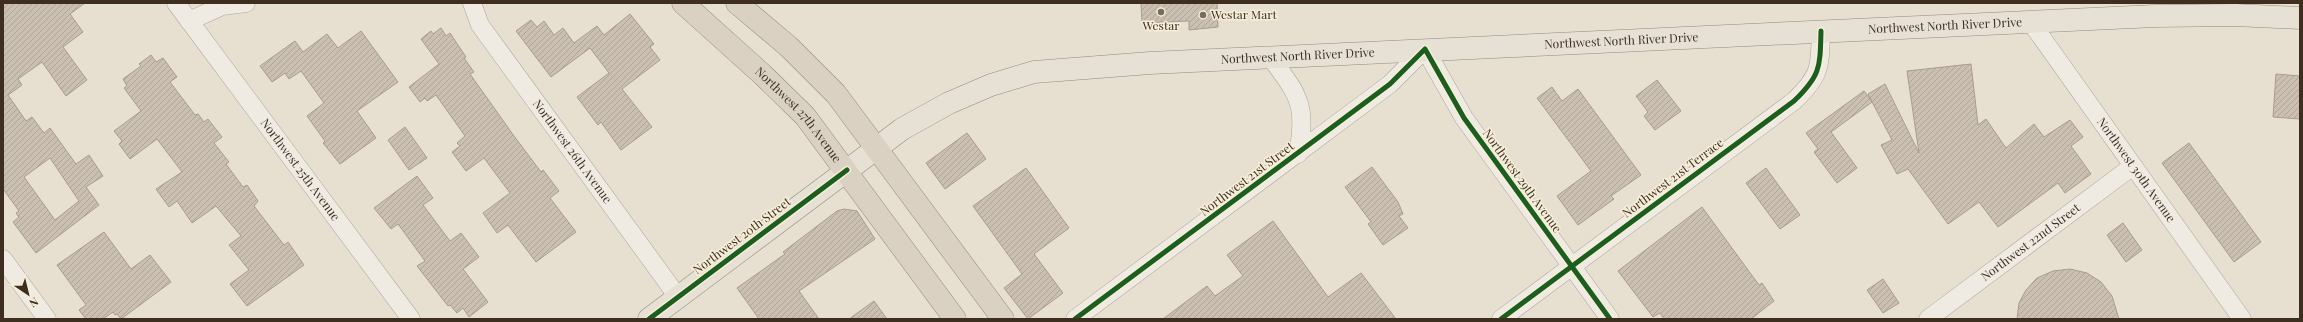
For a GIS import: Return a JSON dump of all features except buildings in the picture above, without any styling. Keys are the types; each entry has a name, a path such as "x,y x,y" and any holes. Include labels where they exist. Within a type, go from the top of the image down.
{"highway":[{"name":"Northwest 27th Avenue","path":"683,3 788,98 819,132 955,319"},
{"path":"737,3 818,74 848,109 1003,319"}],"main road":[{"name":"Northwest North River Drive","path":"949,103 991,85 1034,72 1143,63 2030,21 2207,15 2300,18"},
{"name":"Northwest 20th Street","path":"649,319 877,148 908,126 949,103"}],"street":[{"path":"176,3 189,21 222,6 246,3"},
{"name":"Northwest 26th Avenue","path":"472,3 480,25 678,297"},
{"name":"Northwest 25th Avenue","path":"189,21 411,319"},
{"name":"Northwest 30th Avenue","path":"2030,21 2242,319"},
{"name":"Northwest 21st Terrace","path":"1501,319 1803,92 1814,78 1820,65 1821,31"},
{"name":"Northwest 21st Street","path":"1075,319 1390,84 1426,49"},
{"name":"Northwest 29th Avenue","path":"1426,49 1464,118 1610,319"},
{"path":"1271,58 1292,87 1302,109 1303,126 1298,154"},
{"name":"Northwest 22nd Street","path":"1928,319 2133,166"},
{"path":"3,259 48,319"}],"cycle path":[{"path":"1501,319 1794,101 1809,84 1817,70 1820,53 1821,31"},
{"path":"1075,319 1390,84 1425,49 1464,118 1610,319"},
{"path":"649,319 847,170"}],"place":[{"name":"Westar","path":"1161,12"},
{"name":"Westar Mart","path":"1203,15"}]}
